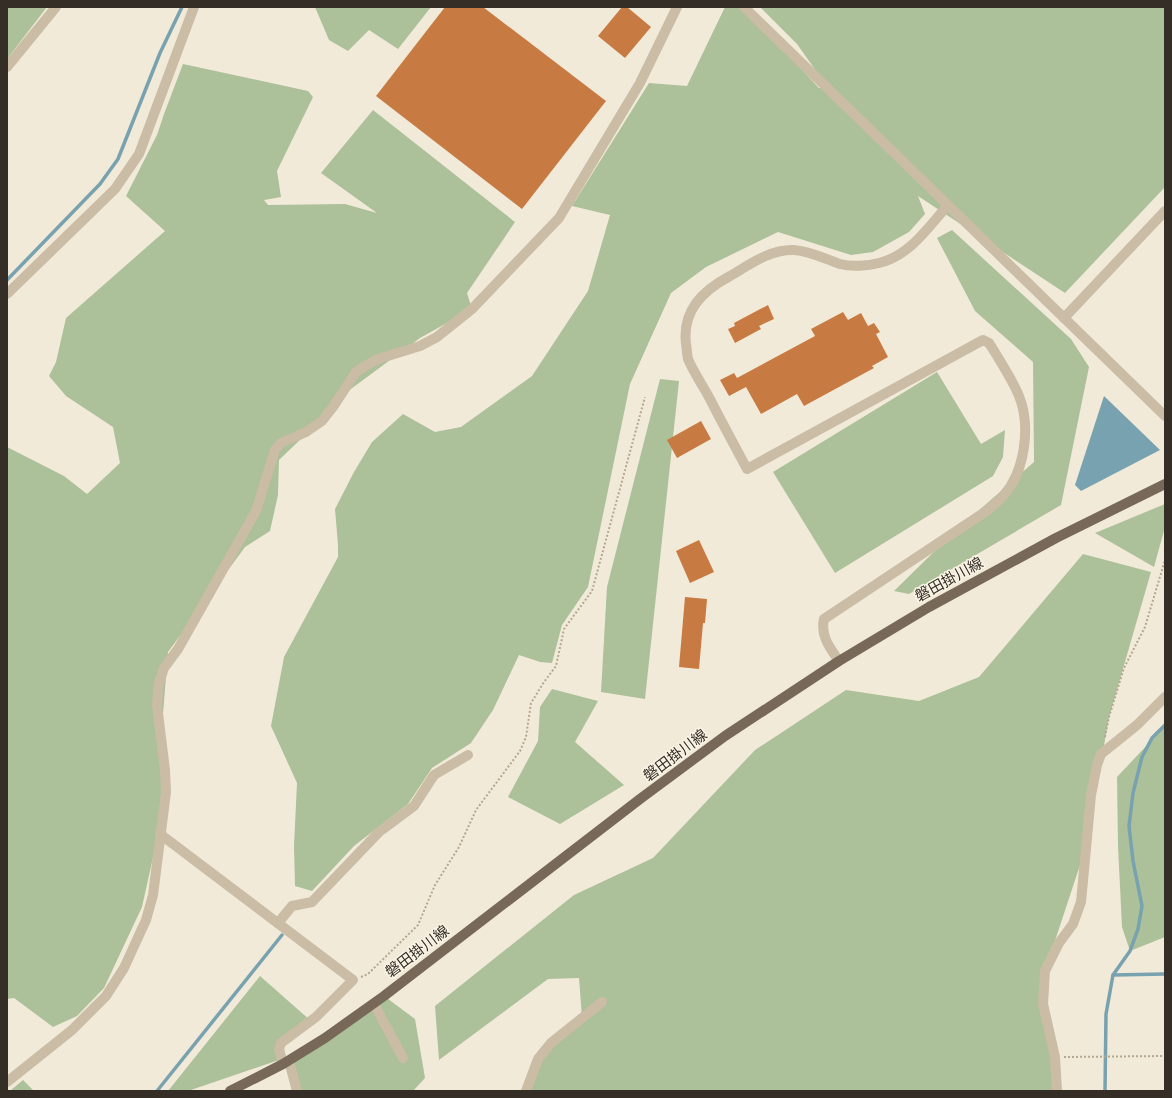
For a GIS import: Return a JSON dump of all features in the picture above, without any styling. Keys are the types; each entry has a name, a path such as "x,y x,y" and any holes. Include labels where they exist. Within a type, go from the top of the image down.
{"main road":[{"name":"磐田掛川線","path":"230,1091 286,1063 374,1004 640,799 725,736 840,661 929,607 1049,542 1165,484"}],"street":[{"path":"7,67 56,7"},
{"path":"7,294 115,189 139,154 194,7"},
{"path":"7,1082 72,1030 106,996 124,968 146,920 153,895 166,792 165,770 157,705 159,683 164,668 178,649 256,511 276,450 281,443 306,432 322,420 333,407 356,372 378,359 420,346 437,337 472,309 559,218 640,84 677,7"},
{"path":"744,7 947,206 1165,416"},
{"path":"840,661 824,638 822,626 824,618 988,510 1004,495 1015,476 1025,444 1026,428 1023,408 1019,396 989,343 982,340 747,469 688,359 685,334 687,321 697,300 705,292 717,283 768,255 793,250 816,255 842,265 879,263 895,257 915,243 947,206"},
{"path":"1064,318 1165,210"},
{"path":"1057,1091 1055,1057 1043,1004 1045,971 1059,943 1073,924 1081,902 1091,795 1097,765 1101,754 1137,725 1165,697"},
{"path":"278,923 292,906 312,902 379,832 414,806 434,775 468,755"},
{"path":"160,834 353,980 316,1017 282,1043 279,1049 297,1091"},
{"path":"526,1091 538,1059 550,1043 602,1002"},
{"path":"374,1004 403,1058"}],"path":[{"path":"353,980 368,974 418,925 435,885 459,847 476,810 520,751 526,737 531,703 556,666 564,629 592,591 645,397"},
{"path":"1101,754 1109,717 1124,668 1145,627 1165,560"},
{"path":"1055,1057 1111,1058 1165,1056"}],"green space":[{"path":"7,7 47,7 7,59"},
{"path":"315,7 431,7 398,49 369,30 348,51 329,40"},
{"path":"725,7 743,7 819,88 828,88 797,44 760,7 1165,7 1165,187 1065,293 918,196 925,214 909,232 873,252 851,255 778,232 706,267 671,293 630,384 588,587 562,625 552,663 540,662 519,655 493,710 471,743 432,768 408,804 354,846 312,891 295,886 294,846 297,783 271,726 284,657 338,557 335,509 354,472 372,442 403,414 435,432 461,427 532,376 588,291 610,215 572,206 649,83 687,86"},
{"path":"183,64 308,91 313,97 277,171 281,197 264,200 268,205 345,204 377,213 321,173 373,110 515,222 467,293 472,309 420,338 340,397 328,413 279,460 278,495 270,531 245,547 168,652 161,739 162,817 142,907 104,988 77,1016 53,1027 14,998 7,999 7,447 64,476 87,494 120,463 113,427 66,396 49,376 56,362 66,318 165,231 126,196 157,135"},
{"path":"952,230 1071,339 1089,367 1061,505 909,594 894,591 952,534 1034,462 1033,362 975,311 937,238"},
{"path":"937,372 981,444 1005,430 1003,457 993,476 835,573 773,472"},
{"path":"660,379 679,381 645,699 601,692 607,587"},
{"path":"1165,504 1165,527 1154,567 1095,533"},
{"path":"1083,554 1151,572 1109,717 1086,847 1045,971 1056,1091 526,1091 548,1040 582,1018 579,978 548,979 439,1060 435,1006 574,895 653,858 755,750 846,690 919,701 979,677"},
{"path":"552,689 598,701 575,742 624,785 560,824 508,797 538,741 540,707"},
{"path":"1165,726 1165,937 1130,951 1122,927 1118,846 1117,777"},
{"path":"260,976 311,1021 282,1043 282,1059 188,1091 168,1091"},
{"path":"384,996 415,1019 425,1078 413,1091 299,1091 289,1061"},
{"path":"23,1080 34,1091 10,1091"}],"water":[{"path":"1104,396 1160,450 1081,491 1075,485"}],"building":[{"path":"445,7 483,7 606,101 522,209 376,96"},
{"path":"622,7 627,7 651,27 625,58 598,36"},
{"path":"768,305 774,319 759,326 761,329 735,343 728,329 735,326 734,323"},
{"path":"843,312 848,320 861,313 868,326 874,323 880,332 876,334 888,357 872,366 874,368 804,406 797,394 761,414 746,387 729,396 720,380 734,373 737,378 815,336 811,329"},
{"path":"701,421 711,439 677,458 667,440"},
{"path":"699,540 714,572 690,583 676,551"},
{"path":"685,597 707,599 705,623 703,623 699,669 679,667"}],"waterway":[{"path":"7,280 100,184 118,159 160,53 182,7"},
{"path":"1105,1091 1106,1014 1113,975 1130,951 1138,929 1142,906 1133,861 1129,826 1133,793 1142,757 1152,738 1165,725"},
{"path":"157,1091 282,935"},
{"path":"1113,975 1165,974"}]}
